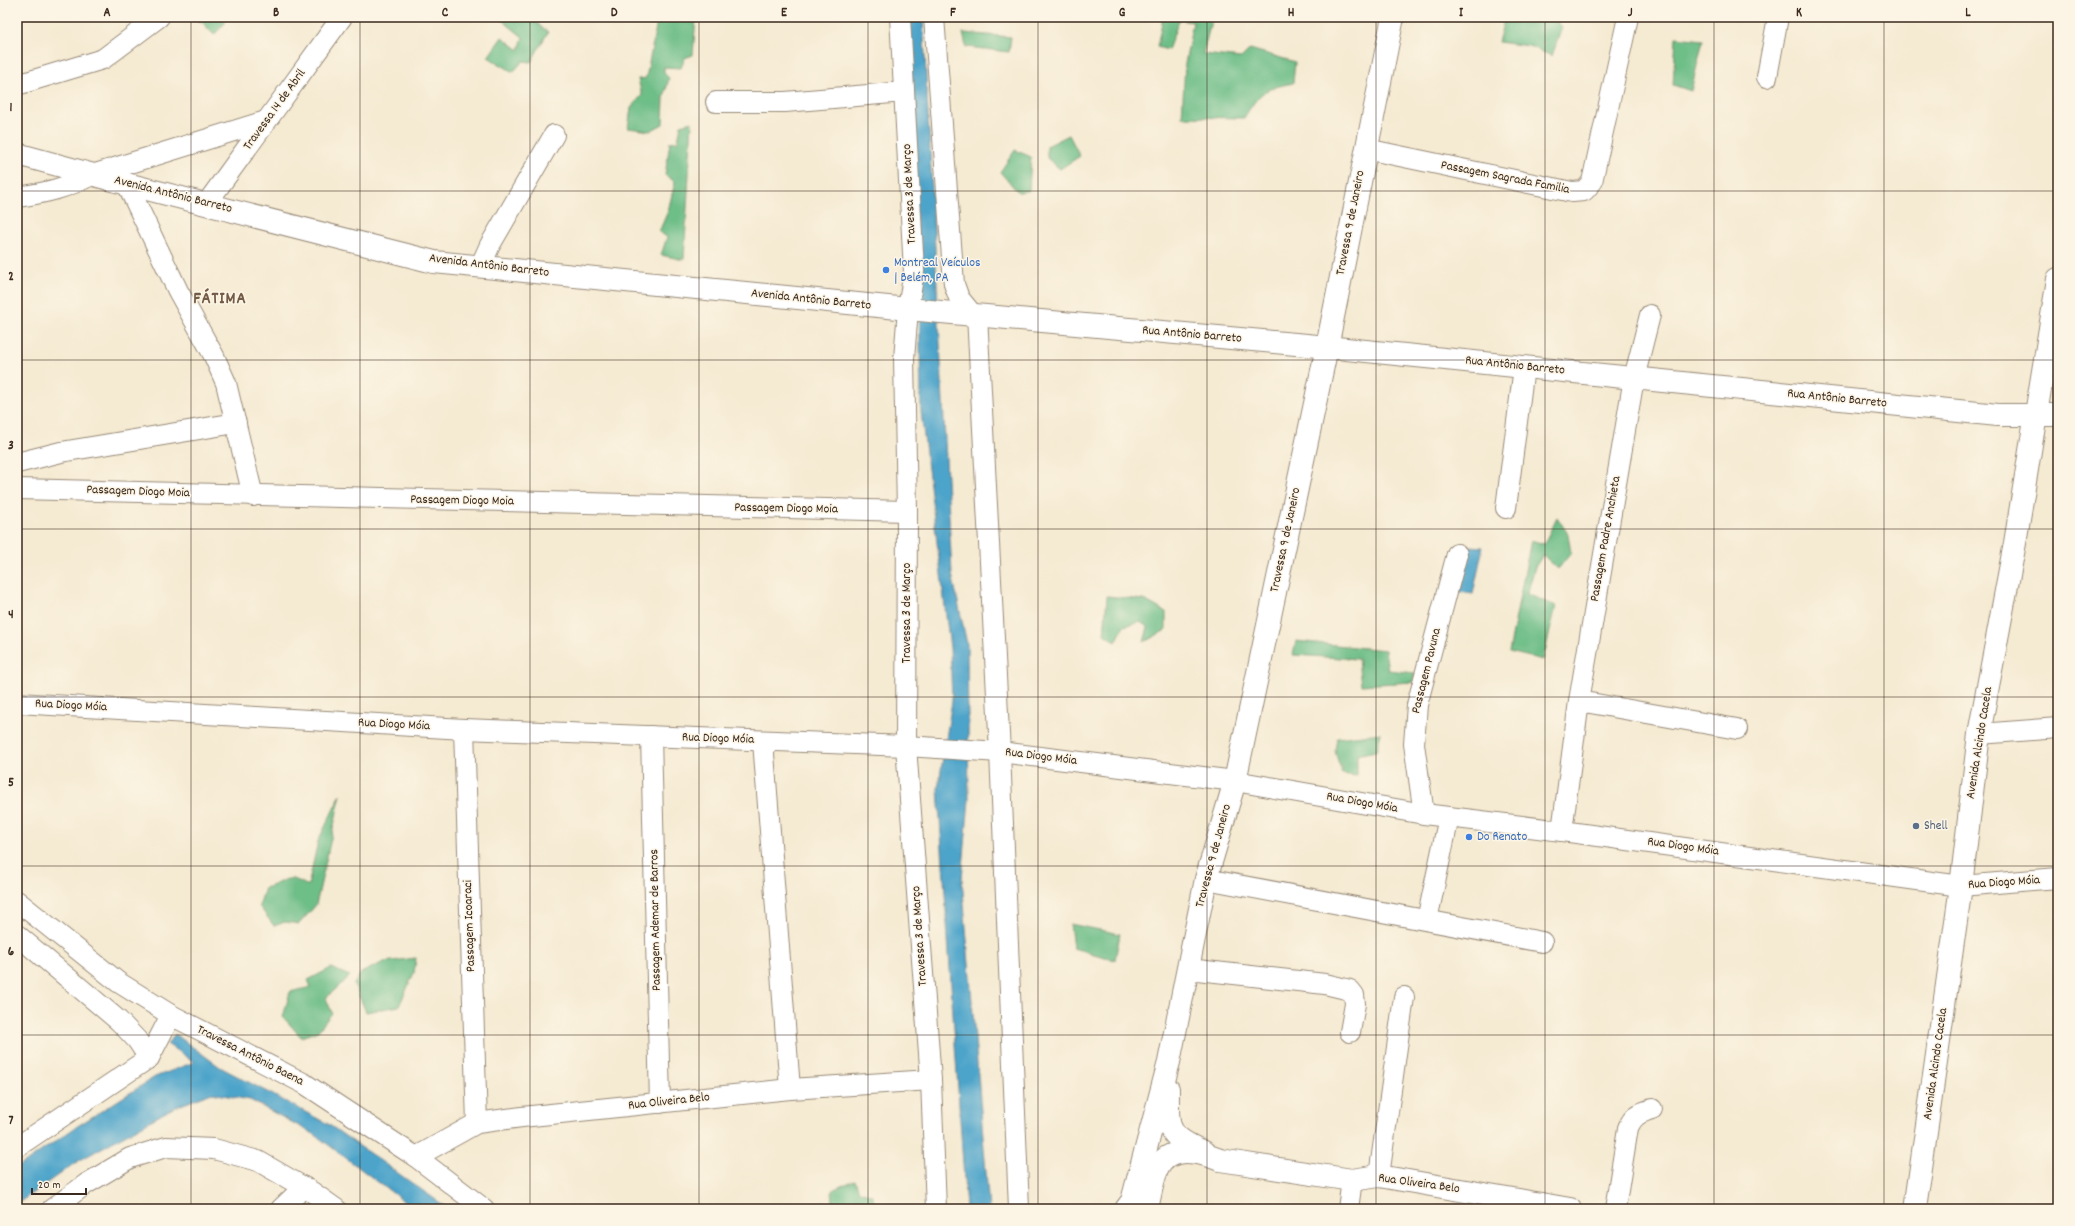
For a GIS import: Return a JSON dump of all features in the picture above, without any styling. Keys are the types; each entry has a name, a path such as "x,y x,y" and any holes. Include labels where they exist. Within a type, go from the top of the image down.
{"main road":[{"name":"Travessa 9 de Janeiro","path":"1169,1062 1206,879 1235,781 1327,347 1393,17"},
{"name":"Avenida Antônio Barreto","path":"17,154 92,175 207,203 434,262 974,315"},
{"name":"Avenida Alcindo Cacela","path":"1915,1209 1961,886 1979,734 2015,544 2048,416 2058,278"},
{"name":"Rua Antônio Barreto","path":"974,315 1327,347 1998,415 2048,416"},
{"name":"Rua Oliveira Belo","path":"1169,1062 1170,1127 1175,1137 1184,1143 1220,1160"},
{"path":"1126,1209 1132,1201 1169,1062"},
{"name":"Rua Oliveira Belo","path":"1147,1209 1157,1169 1165,1158 1191,1151 1220,1160 1352,1180 1379,1176 1570,1209"}],"street":[{"path":"17,85 103,60 158,17"},
{"name":"Travessa 14 de Abril","path":"207,203 342,17"},
{"name":"Travessa 3 de Março","path":"900,17 914,271 912,310 904,359 907,511 906,746 931,1080 936,1209"},
{"path":"934,17 954,284 959,298 974,315 1019,1209"},
{"name":"Passagem Sagrada Familia","path":"1366,149 1572,192 1584,191 1592,182 1628,17"},
{"path":"1767,77 1778,17"},
{"path":"716,102 785,102 904,92"},
{"path":"17,197 46,193 68,187 92,175 266,121"},
{"path":"480,266 490,245 554,135"},
{"path":"127,184 178,291 214,356 226,383 253,496"},
{"name":"Passagem Padre Anchieta","path":"1562,831 1579,701 1634,378 1650,315"},
{"path":"1506,508 1524,367"},
{"path":"17,463 62,452 236,423"},
{"name":"Passagem Diogo Moia","path":"17,488 253,496 907,511"},
{"name":"Passagem Pavuna","path":"1424,814 1414,744 1417,705 1457,554"},
{"path":"1579,701 1737,729"},
{"name":"Rua Diogo Móia","path":"17,703 464,729 906,746 996,752 1235,781 1424,814 1562,831 1961,886 2058,878"},
{"path":"1979,734 2058,728"},
{"name":"Passagem Icoaraci","path":"464,729 477,1124"},
{"name":"Passagem Ademar de Barros","path":"651,736 660,1103"},
{"path":"763,740 790,1088"},
{"path":"1427,920 1449,817"},
{"path":"1206,879 1315,901 1427,920 1542,942"},
{"name":"Travessa Antônio Baena","path":"17,901 118,982 171,1015 305,1084 416,1157 484,1209"},
{"path":"17,935 129,1031 149,1058"},
{"path":"1188,969 1324,984 1350,990 1354,995 1355,1004 1350,1032"},
{"path":"98,1003 118,982"},
{"path":"1379,1176 1404,997"},
{"path":"17,1147 149,1058 171,1015"},
{"name":"Rua Oliveira Belo","path":"416,1157 477,1124 522,1117 790,1088 931,1080"},
{"path":"1615,1209 1628,1128 1632,1119 1638,1114 1652,1109"},
{"path":"52,1209 86,1184 130,1158 166,1147 214,1149 258,1161 304,1187 336,1209"},
{"path":"1348,1209 1352,1180"},
{"path":"281,1209 304,1187"}],"green space":[{"path":"189,17 220,17 226,22 214,35 202,22"},
{"path":"498,17 529,17 548,32 531,62 523,61 513,72 488,57 502,37 519,50 523,37"},
{"path":"658,17 696,17 693,55 685,58 681,68 664,67 664,73 669,78 664,98 663,124 650,131 628,128 631,108 642,95 638,79 646,78"},
{"path":"1163,17 1212,17 1203,54 1241,58 1250,49 1295,62 1293,83 1275,87 1263,93 1254,102 1244,118 1182,117 1185,64 1193,22 1179,20 1168,50 1157,47"},
{"path":"1505,17 1553,17 1562,27 1552,56 1529,46 1498,42"},
{"path":"963,33 1011,37 1009,52 966,47"},
{"path":"1676,37 1703,40 1691,91 1673,85"},
{"path":"692,122 684,260 661,255 667,237 659,232 668,211 675,182 665,175 670,142 678,141 681,125"},
{"path":"1069,135 1080,156 1060,169 1047,158 1047,146"},
{"path":"1015,150 1031,157 1029,191 1018,192 1000,172"},
{"path":"1557,517 1568,534 1571,553 1558,569 1543,555 1535,567 1527,594 1556,606 1543,660 1509,652 1531,540 1544,544"},
{"path":"1107,596 1144,600 1166,612 1166,630 1144,642 1148,627 1140,622 1124,626 1116,642 1104,634"},
{"path":"1296,641 1385,650 1388,670 1415,673 1413,682 1361,685 1358,659 1293,655"},
{"path":"1381,733 1376,751 1357,755 1357,776 1342,774 1335,751 1337,738"},
{"path":"341,794 316,905 299,924 285,922 274,926 259,906 265,888 287,879 301,882 308,886 318,841"},
{"path":"1070,924 1120,934 1115,960 1073,948"},
{"path":"416,958 414,973 399,1006 366,1012 354,984 361,973 384,962"},
{"path":"331,968 350,976 326,998 332,1013 318,1031 301,1037 283,1017 290,992 311,987 308,980"},
{"path":"855,1180 859,1191 872,1195 876,1209 811,1209 811,1203 833,1203 832,1190"}],"water":[{"path":"908,17 923,17 952,574 967,644 969,800 962,879 989,1209 966,1209 938,789 952,701 950,648 921,412 919,283"},
{"path":"1470,546 1483,547 1473,594 1460,592"},
{"path":"175,1034 220,1067 328,1124 449,1209 414,1209 314,1134 250,1100 212,1093 173,1108 75,1163 17,1204 17,1168 76,1127 155,1077 194,1062 167,1044"}],"place":[{"name":"Montreal Veículos | Belém, PA","path":"886,270"},
{"name":"Shell","path":"1916,826"},
{"name":"Do Renato","path":"1469,837"}],"district":[{"name":"FÁTIMA","path":"220,300"}]}
